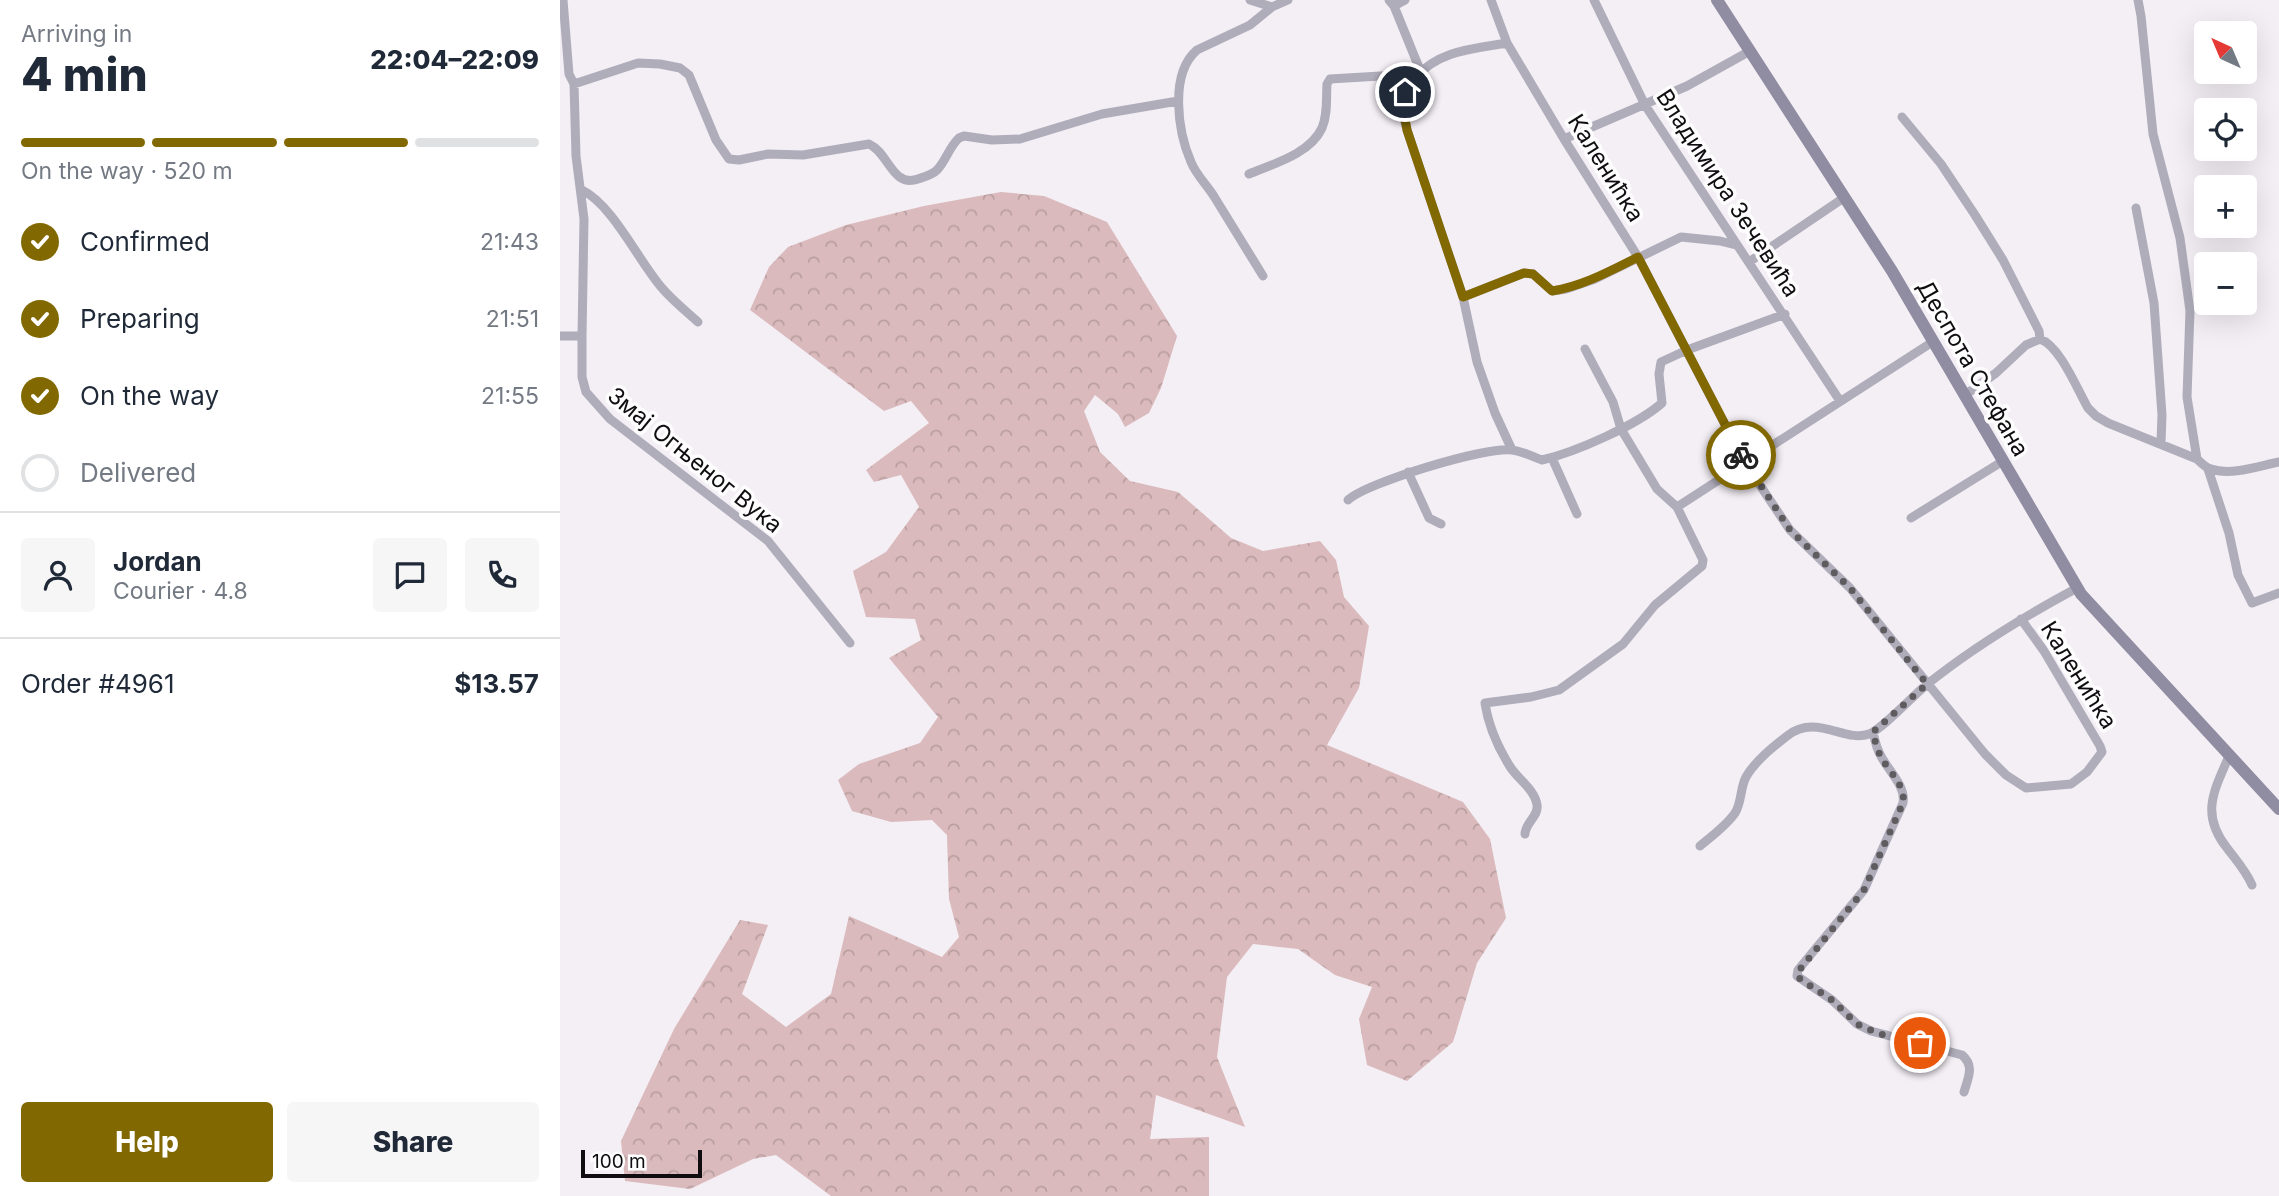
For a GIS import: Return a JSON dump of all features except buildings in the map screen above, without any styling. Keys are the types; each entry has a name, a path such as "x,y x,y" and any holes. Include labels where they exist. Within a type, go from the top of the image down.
{"main road":[{"name":"Деспота Стефана","path":"1717,0 1845,197 1934,341 2077,588 2279,809"}],"street":[{"path":"563,0 564,74 575,84 638,63 680,68 689,75 716,140 729,159 739,160 768,154 803,155 869,144 878,148 897,176 912,181 936,171 958,138 964,136 992,140 1020,139 1102,114 1178,101"},
{"path":"1250,0 1272,7"},
{"path":"1263,276 1214,195 1191,164 1178,101 1185,64 1190,56 1250,25 1272,7 1288,0"},
{"path":"1405,0 1391,3 1419,69"},
{"name":"Каленићка","path":"1491,0 1507,43 1638,257 1745,463 1790,530 1850,588 1985,754 2026,788 2071,784 2087,772 2102,752 2044,651 2021,619"},
{"name":"Владимира Зечевића","path":"1594,0 1645,105 1840,401"},
{"path":"2138,0 2153,134 2180,238 2190,311 2187,397 2197,459"},
{"path":"1249,174 1302,150 1317,136 1324,122 1326,84 1330,79 1397,75 1419,69 1453,52 1507,43"},
{"path":"1564,139 1687,86 1750,51"},
{"path":"1419,69 1402,102 1407,130 1463,297 1477,362 1495,413 1512,450"},
{"name":"Змај Огњеног Вука","path":"575,84 576,156 584,219 584,388 610,419 768,541 850,643"},
{"path":"1902,117 1941,164 2003,260 2039,331 2040,339"},
{"path":"582,190 612,218 663,289 698,322"},
{"path":"1749,262 1845,197"},
{"path":"2136,208 2154,303 2162,415 2161,443"},
{"path":"1463,297 1524,273 1533,274 1552,291 1566,289 1595,279 1681,237 1710,239 1736,245"},
{"path":"1348,500 1408,472 1495,451 1512,450 1542,460 1552,458 1621,429 1648,415 1662,402 1659,374 1661,362 1785,314"},
{"path":"560,336 582,336"},
{"path":"1965,395 1996,373 2026,345 2040,339 2048,342 2095,416 2197,459 2208,469 2230,533 2238,575 2252,603 2279,593"},
{"path":"1677,507 1934,341"},
{"path":"1525,834 1538,804 1508,765 1492,729 1485,704 1559,690 1623,644 1655,605 1702,566 1703,560 1677,507 1657,489 1621,429 1613,402 1585,349"},
{"path":"1552,458 1577,514"},
{"path":"1911,518 2003,461"},
{"path":"2208,469 2239,470 2279,462"},
{"path":"1408,472 1429,518 1441,524"},
{"path":"1700,846 1736,811 1746,777 1770,749 1791,733 1812,727 1824,727 1859,736 1873,732 1927,684 2021,619 2077,588"},
{"path":"1873,732 1881,757 1898,783 1904,798 1903,803 1864,890 1798,970 1797,976 1832,1000 1857,1024 1880,1034 1965,1057 1969,1061 1970,1072 1964,1093"},
{"path":"2229,755 2211,801 2211,815 2215,833 2252,885"}],"green space":[{"path":"1001,192 1044,196 1107,222 1177,336 1161,388 1149,413 1125,427 1118,414 1095,395 1084,411 1100,452 1130,481 1178,492 1231,538 1263,551 1320,541 1336,560 1344,597 1369,626 1359,688 1327,745 1463,802 1490,839 1506,918 1477,963 1453,1042 1407,1081 1367,1065 1359,1019 1372,987 1335,975 1298,949 1253,944 1227,977 1217,1057 1245,1127 1156,1095 1150,1139 1209,1137 1209,1196 831,1196 776,1155 753,1159 690,1189 625,1181 621,1141 674,1029 740,920 768,925 742,994 786,1027 831,994 849,916 942,957 959,937 949,899 947,835 932,820 891,822 852,811 838,780 859,764 920,743 938,717 889,658 921,640 915,619 866,617 853,571 886,552 919,507 901,475 874,482 866,470 929,423 911,401 884,411 750,310 769,267 788,247 846,225 924,206"}],"way so far":[{"path":"1741,455 1790,530 1850,588 1927,684 1873,732 1877,749 1898,783 1904,798 1903,803 1864,890 1797,973 1800,979 1832,1000 1857,1024 1880,1034 1920,1043"}],"route":[{"path":"1405,92 1402,102 1407,130 1463,297 1524,273 1533,274 1552,291 1566,289 1595,279 1638,257 1741,455"}]}
